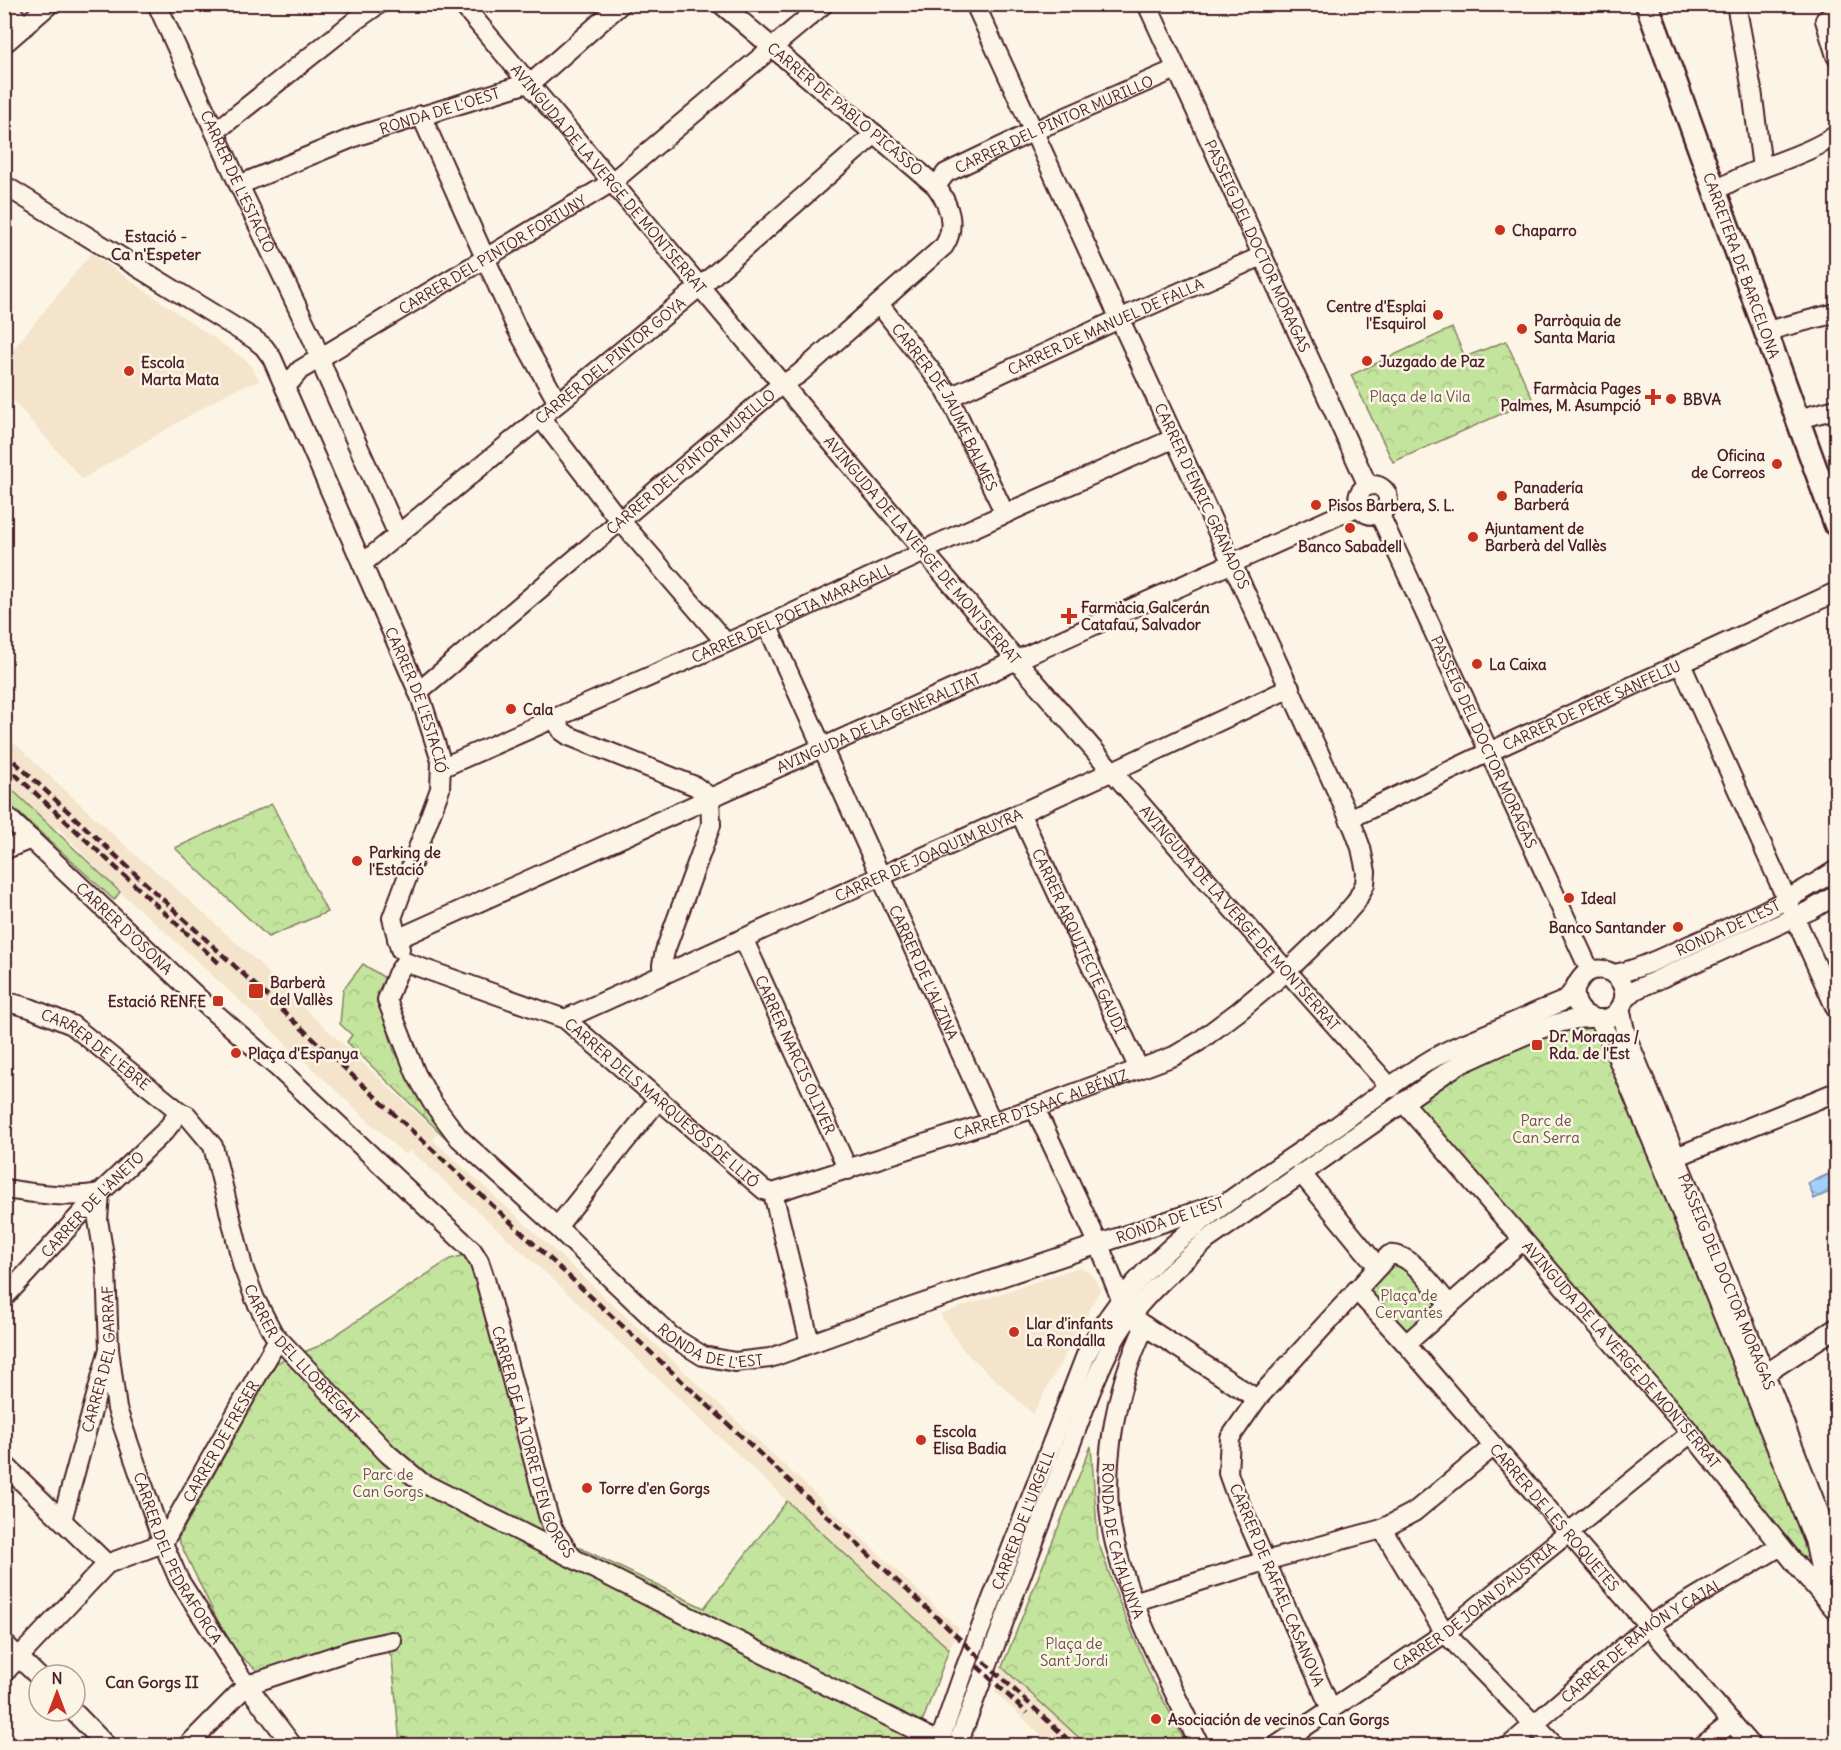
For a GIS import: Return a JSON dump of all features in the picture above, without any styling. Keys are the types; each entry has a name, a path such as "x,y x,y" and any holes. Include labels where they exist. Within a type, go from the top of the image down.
{"main road":[{"name":"CARRETERA DE BARCELONA","path":"1647,4 1836,520"}],"street":[{"path":"5,4 24,27"},
{"path":"4,44 50,4"},
{"name":"CARRER DE L'ESTACIÓ","path":"157,4 239,185 313,340 398,535"},
{"path":"215,132 356,20 380,4"},
{"name":"AVINGUDA DE LA VERGE DE MONTSERRAT","path":"462,4 1113,771 1691,1433 1836,1611"},
{"name":"RONDA DE L'OEST","path":"239,185 357,136 528,83 537,78 621,4"},
{"name":"CARRER DE PABLO PICASSO","path":"721,4 936,186 949,209 951,225"},
{"name":"CARRER DEL PINTOR FORTUNY","path":"285,388 300,370 612,182 824,4"},
{"name":"CARRER D'ENRIC GRANADOS","path":"975,4 1027,121 1034,131 1233,562 1361,848 1366,872 1365,884 1356,902 1287,971"},
{"name":"PASSEIG DEL DOCTOR MORAGAS","path":"1147,4 1368,486 1375,485 1387,494 1388,502 1385,509 1379,513 1590,971"},
{"path":"1736,4 1752,90 1762,168"},
{"path":"1836,13 1825,20 1836,56"},
{"name":"CARRER DEL PINTOR MURILLO","path":"936,186 946,173 1034,131 1176,69"},
{"path":"421,115 528,351 558,403"},
{"name":"CARRER DEL PINTOR GOYA","path":"362,564 699,286 875,135"},
{"path":"1716,191 1733,180 1820,146 1836,135"},
{"name":"CARRER DE L'ESTACIÓ","path":"4,185 254,339 272,358 418,692 441,761 438,797 392,918 397,939"},
{"name":"CARRER DEL PINTOR MURILLO","path":"418,692 782,383 799,374 879,304 944,246 949,239 951,225"},
{"name":"CARRER DE MANUEL DE FALLA","path":"950,397 1262,256"},
{"name":"CARRER DE JAUME BALMES","path":"879,304 950,397 1005,514"},
{"path":"1767,331 1836,313"},
{"path":"1798,419 1836,409"},
{"path":"540,417 620,520 726,643"},
{"name":"CARRER DEL POETA MARAGALL","path":"441,768 767,625 1175,438"},
{"path":"1368,486 1361,491 1358,498 1359,506 1364,512 1372,515 1379,513"},
{"name":"AVINGUDA DE LA GENERALITAT","path":"397,939 1359,506"},
{"name":"CARRER DE PERE SANFELIU","path":"1349,819 1836,592"},
{"name":"CARRER DE L'ALZINA","path":"767,625 992,1122"},
{"path":"1681,664 1836,1009"},
{"name":"CARRER DE JOAQUIM RUYRA","path":"565,1019 1113,771 1290,688"},
{"path":"554,718 562,731 569,736 695,786 710,797 711,825 665,951 662,965 663,975"},
{"name":"CARRER ARQUITECTE GAUDÍ","path":"1020,813 1139,1069"},
{"name":"CARRER D'OSONA","path":"4,814 248,1041"},
{"path":"4,850 31,839"},
{"name":"RONDA DE L'EST","path":"1614,974 1641,967 1739,924 1808,889 1836,870"},
{"name":"RONDA DE L'EST","path":"1622,1005 1635,990 1796,917 1836,895"},
{"name":"CARRER NARCIS OLIVER","path":"743,938 848,1170"},
{"path":"397,939 405,962"},
{"name":"RONDA DE L'EST","path":"405,962 397,974 387,1000 416,1074 432,1102 459,1138 672,1336 703,1356 735,1362 770,1358 1236,1197"},
{"name":"CARRER DELS MARQUESOS DE LLIÓ","path":"405,962 565,1019 764,1190 773,1193 810,1343"},
{"path":"1600,969 1614,974 1624,989 1622,1005 1611,1016 1595,1018 1582,1012 1574,994 1576,984 1590,971 1600,969"},
{"name":"CARRER D'ISAAC ALBÉNIZ","path":"773,1193 1035,1108 1174,1056 1198,1042 1287,971"},
{"name":"RONDA DE L'EST","path":"1131,1313 1171,1271 1207,1240 1301,1173 1450,1049 1565,1000 1576,984"},
{"name":"CARRER DE L'EBRE","path":"4,1001 30,1008 72,1025 180,1112"},
{"name":"PASSEIG DEL DOCTOR MORAGAS","path":"1622,1005 1623,1026 1669,1160 1758,1377 1836,1556"},
{"name":"RONDA DE L'EST","path":"1131,1313 1158,1259 1196,1226 1236,1197 1397,1095 1458,1065 1560,1022 1581,1017 1595,1018"},
{"name":"PASSEIG DEL DOCTOR MORAGAS","path":"1595,1018 1610,1040 1669,1160"},
{"name":"CARRER DE LA TORRE D'EN GORGS","path":"248,1041 475,1255 484,1280 553,1529 574,1559 945,1745"},
{"path":"1669,1160 1836,1092"},
{"path":"557,1227 659,1100"},
{"path":"1035,1108 1131,1313 1257,1399"},
{"name":"CARRER DE L'ANETO","path":"4,1298 100,1193 165,1131 180,1112"},
{"name":"CARRER DEL LLOBREGAT","path":"180,1112 187,1115 213,1146 243,1267 255,1299 278,1339 388,1454 421,1482 574,1559"},
{"path":"1301,1173 1378,1267"},
{"path":"4,1189 64,1196 100,1193"},
{"name":"CARRER DEL GARRAF","path":"62,1520 110,1349 106,1267 98,1220 100,1193"},
{"path":"1406,1344 1523,1240"},
{"path":"1356,1290 1389,1255 1395,1254 1405,1257 1450,1305"},
{"name":"CARRER DE LES ROQUETES","path":"1356,1290 1406,1344 1752,1746"},
{"name":"CARRER DE RAFAEL CASANOVA","path":"1331,1709 1234,1490 1228,1473 1230,1438 1257,1399 1356,1290"},
{"name":"RONDA DE CATALUNYA","path":"1131,1313 1133,1356 1118,1404 1110,1447 1110,1507 1115,1543 1141,1623 1200,1746"},
{"name":"CARRER DE L'URGELL","path":"945,1745 963,1674 1082,1365 1108,1317 1131,1313"},
{"path":"1758,1377 1836,1328"},
{"name":"CARRER DE FRESER","path":"163,1543 278,1339"},
{"name":"CARRER DEL PEDRAFORCA","path":"110,1349 112,1385 117,1409 163,1543 179,1580 247,1685 294,1746"},
{"name":"PASSEIG DEL DOCTOR MORAGAS","path":"1758,1377 1817,1553 1822,1576 1822,1595"},
{"name":"CARRER DE JOAN D'AUSTRIA","path":"1276,1746 1445,1633 1691,1433"},
{"path":"1133,1602 1265,1560 1382,1529 1414,1512 1494,1446"},
{"path":"4,1464 107,1564"},
{"path":"512,1529 526,1530 543,1527 546,1505"},
{"path":"1382,1529 1445,1633 1555,1746"},
{"path":"4,1673 107,1564 163,1543"},
{"name":"CARRER DE RAMÓN Y CAJAL","path":"1509,1746 1649,1625 1781,1546"},
{"path":"1798,1567 1808,1568 1815,1564 1817,1553"},
{"path":"187,1746 247,1685 355,1649 392,1641"},
{"path":"4,1643 27,1665"},
{"path":"1702,1746 1732,1722"},
{"path":"85,1723 107,1746"}],"shaded area":[{"name":"Escola Marta Mata","path":"91,253 247,361 260,381 233,390 82,479 5,391 4,361"},
{"path":"4,734 140,859 258,962 274,980 438,1133 433,1140 577,1271 959,1629 949,1649 787,1501 562,1288 410,1150 405,1155 120,892 59,829 51,828 5,783"},
{"name":"Llar d'infants La Rondalla","path":"1079,1267 1092,1274 1100,1290 1033,1414 963,1350 940,1314"},
{"path":"1002,1667 1087,1745 1051,1745 995,1692"}],"green space":[{"name":"Plaça de la Vila","path":"1452,328 1465,357 1506,341 1533,400 1393,462 1351,375"},
{"path":"5,783 120,892 114,900 5,800"},
{"path":"272,804 327,912 268,937 175,848"},
{"path":"363,964 385,978 377,993 394,1051 465,1148 460,1152 347,1042 352,1035 340,1024 343,990"},
{"name":"Parc de Can Serra","path":"1570,1028 1596,1028 1812,1553 1805,1558 1793,1553 1416,1103 1463,1072"},
{"name":"Parc de Can Gorgs","path":"481,1251 552,1506 574,1545 704,1608 787,1501 949,1649 914,1745 400,1745 392,1658 378,1634 260,1673 231,1648 178,1539 276,1363 319,1346 450,1259"},
{"name":"Plaça de Cervantes","path":"1394,1262 1403,1265 1440,1306 1408,1333 1366,1290"},
{"name":"Plaça de Sant Jordi","path":"1091,1446 1098,1541 1118,1599 1151,1677 1187,1745 1087,1745 1002,1667"}],"water":[{"path":"1836,1171 1836,1189 1814,1199 1808,1183"}],"railway":[{"path":"4,752 1075,1746"},
{"path":"4,764 220,964"},
{"path":"977,1666 1027,1713"}],"place":[{"name":"Chaparro","path":"1500,230"},
{"name":"Centre d'Esplai l'Esquirol","path":"1438,315"},
{"name":"Parròquia de Santa Maria","path":"1522,329"},
{"name":"Juzgado de Paz","path":"1367,361"},
{"name":"Escola Marta Mata","path":"129,371"},
{"name":"Farmàcia Pages Palmes, M. Asumpció","path":"1653,397"},
{"name":"BBVA","path":"1671,399"},
{"name":"Oficina de Correos","path":"1777,464"},
{"name":"Panadería Barberá","path":"1502,496"},
{"name":"Pisos Barbera, S. L.","path":"1316,505"},
{"name":"Banco Sabadell","path":"1350,528"},
{"name":"Ajuntament de Barberà del Vallès","path":"1473,537"},
{"name":"Farmàcia Galcerán Catafau, Salvador","path":"1069,616"},
{"name":"La Caixa","path":"1477,664"},
{"name":"Cala","path":"511,709"},
{"name":"Parking de l'Estació","path":"357,861"},
{"name":"Ideal","path":"1569,898"},
{"name":"Banco Santander","path":"1678,927"},
{"name":"Barberà del Vallès","path":"256,991"},
{"name":"Estació RENFE","path":"218,1001"},
{"name":"Dr. Moragas / Rda. de l'Est","path":"1537,1045"},
{"name":"Plaça d'Espanya","path":"236,1053"},
{"name":"Llar d'infants La Rondalla","path":"1014,1332"},
{"name":"Escola Elisa Badia","path":"921,1440"},
{"name":"Torre d'en Gorgs","path":"587,1488"},
{"name":"Asociación de vecinos Can Gorgs","path":"1156,1719"}],"district":[{"name":"Estació - Ca n'Espeter","path":"156,245"},
{"name":"Can Gorgs II","path":"152,1682"}]}
